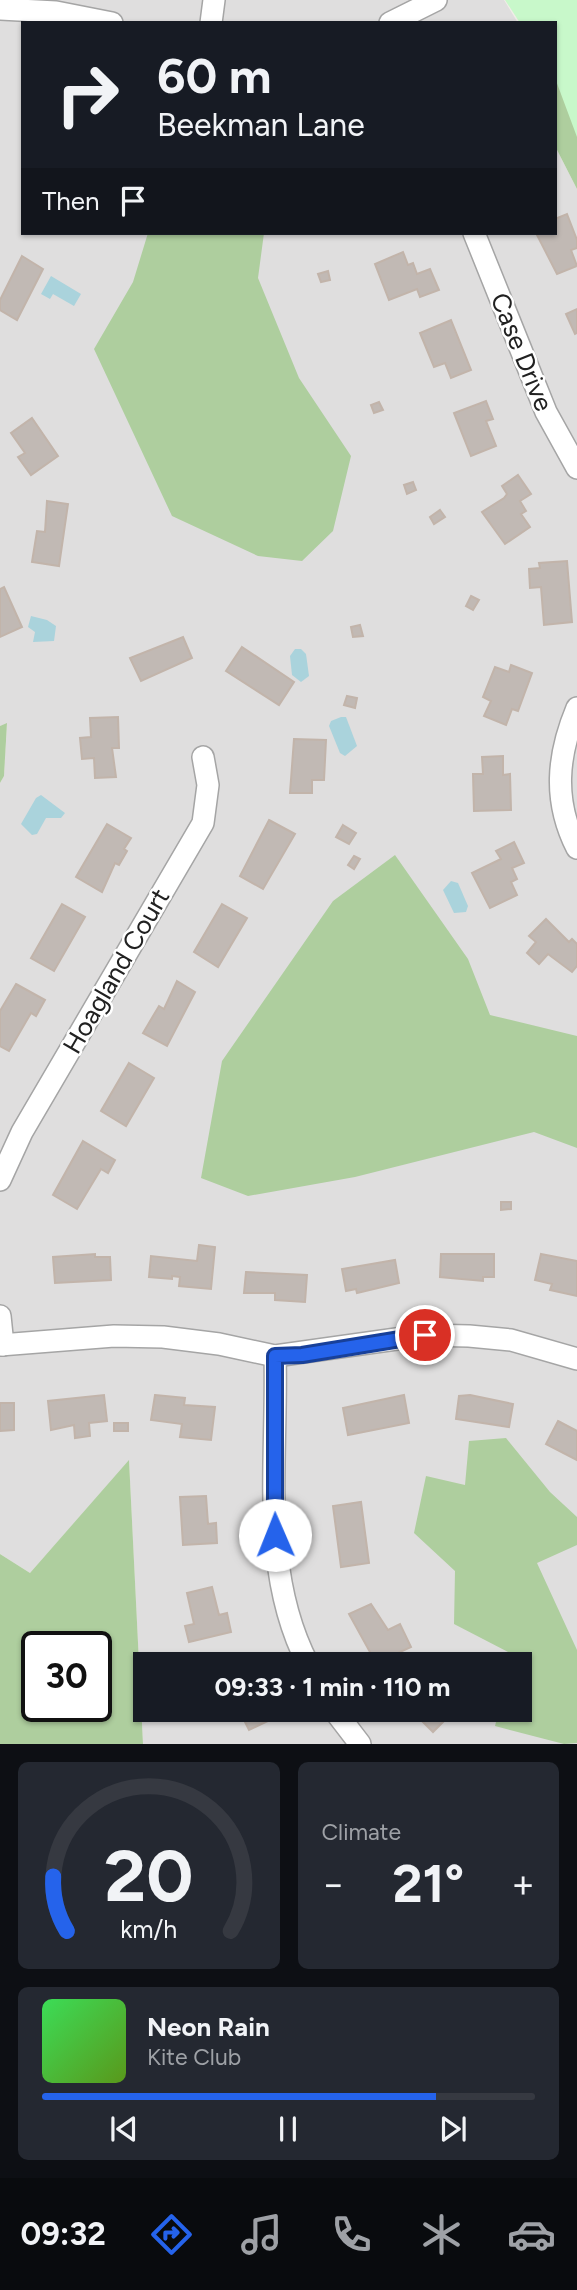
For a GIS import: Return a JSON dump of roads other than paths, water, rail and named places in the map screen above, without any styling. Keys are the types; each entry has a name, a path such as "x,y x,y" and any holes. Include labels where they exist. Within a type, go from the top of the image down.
{"street":[{"path":"211,21 214,0"},
{"path":"394,21 436,0"},
{"path":"0,9 56,12 101,21"},
{"name":"Case Drive","path":"475,235 546,411 577,468"},
{"path":"577,708 565,737 559,770 560,800 577,848"},
{"name":"Hoagland Court","path":"0,1180 22,1132 203,823 208,785 202,757"},
{"path":"0,1316 2,1345 114,1336 163,1337 219,1344 275,1356 302,1355 425,1335 511,1340 577,1359"},
{"path":"275,1356 276,1554 301,1652"},
{"path":"343,1722 360,1744"}],"water":[{"path":"51,276 81,294 74,306 53,294 50,299 41,294"},
{"path":"31,616 47,620 56,626 54,641 33,642 35,632 28,627"},
{"path":"295,649 301,649 306,654 309,676 301,682 292,675 290,656"},
{"path":"346,717 357,746 345,756 340,753 329,726 331,721"},
{"path":"41,795 65,813 61,818 46,818 37,834 32,835 21,824 36,798"},
{"path":"451,881 458,883 468,906 466,912 454,913 443,890"}]}
